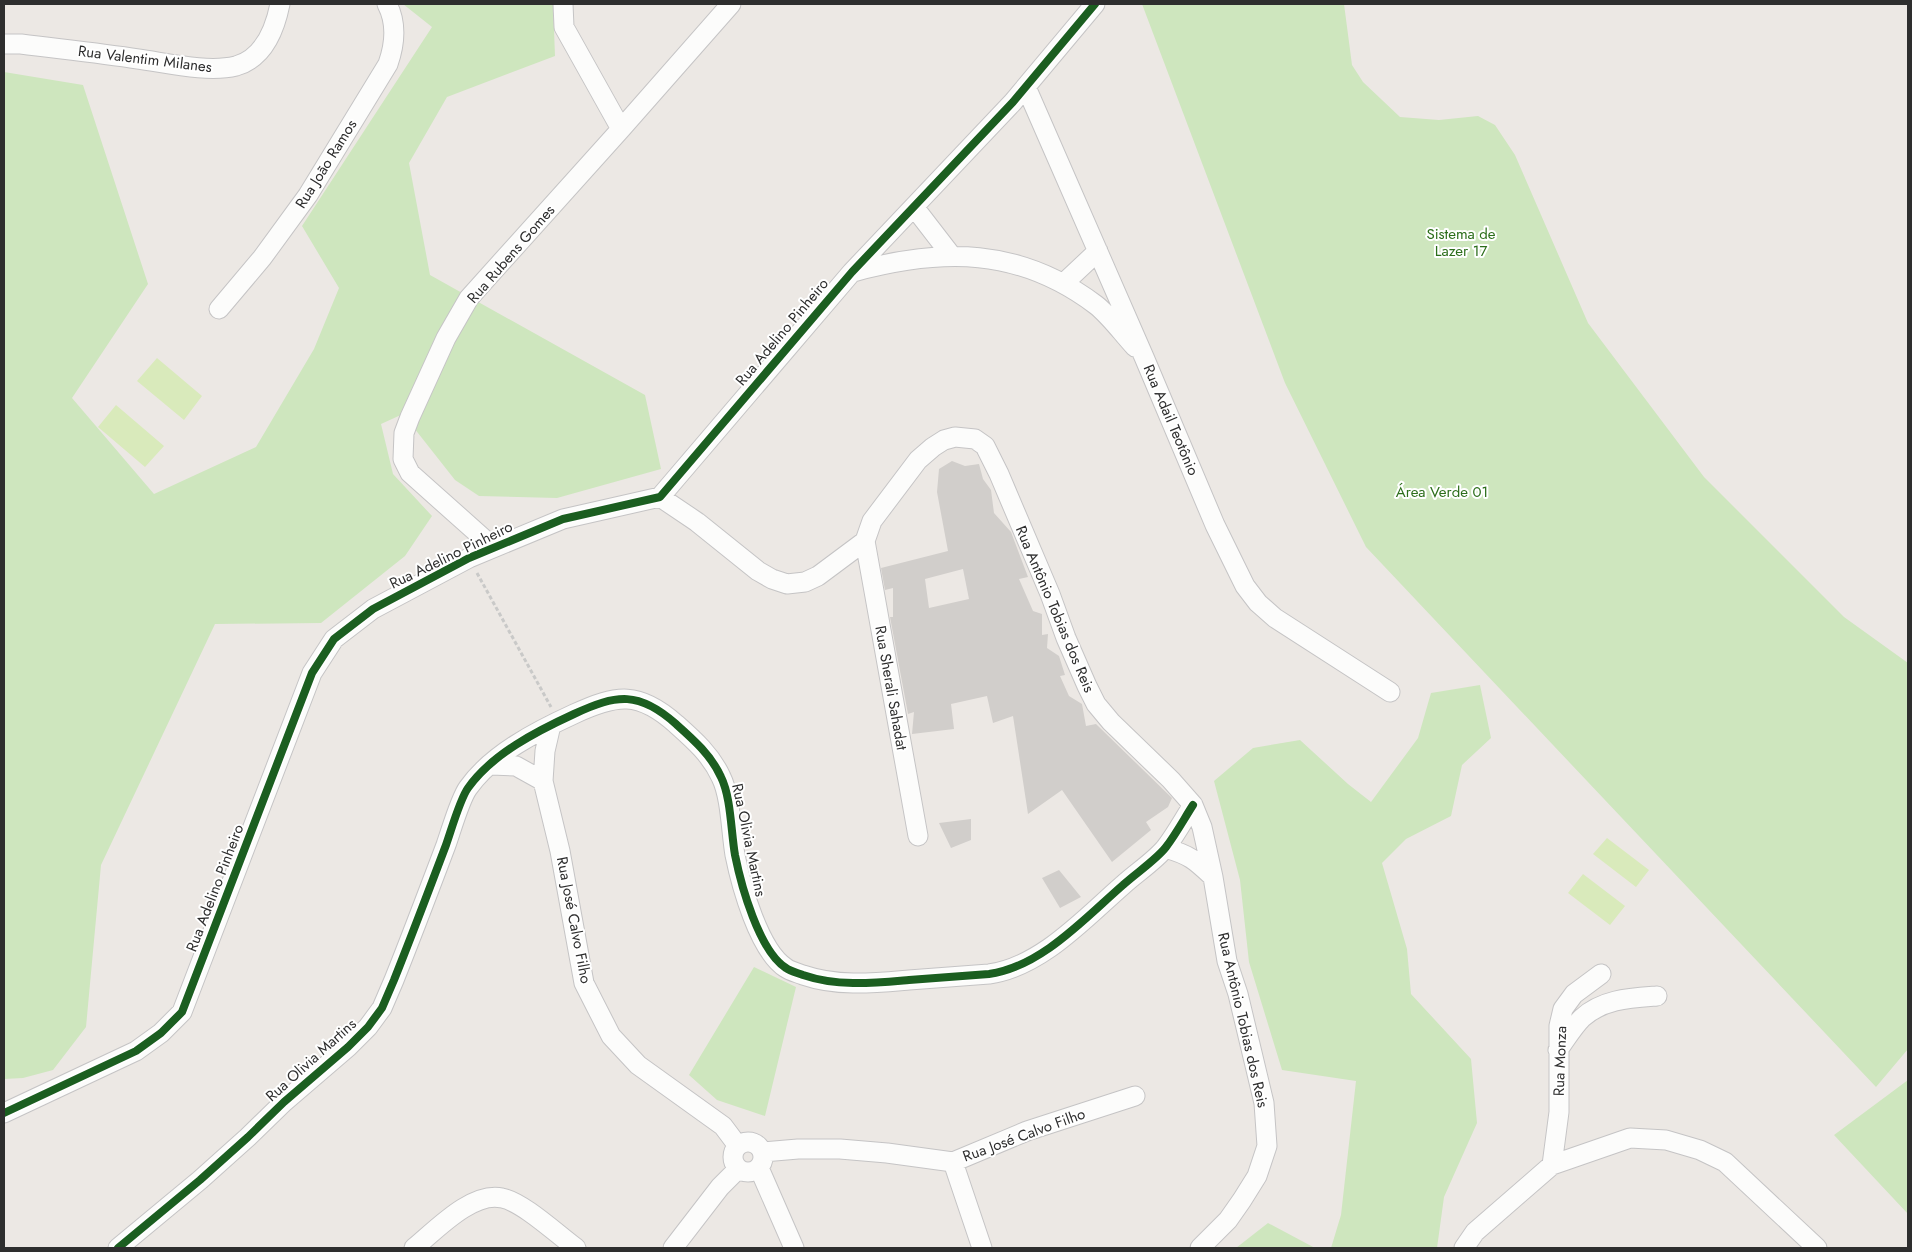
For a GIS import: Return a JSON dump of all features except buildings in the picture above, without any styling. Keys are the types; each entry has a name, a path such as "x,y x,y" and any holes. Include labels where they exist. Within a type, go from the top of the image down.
{"street":[{"name":"Rua Valentim Milanes","path":"4,44 21,44 188,66 217,68 238,65 255,56 268,42 280,4"},
{"name":"Rua João Ramos","path":"219,309 262,258 308,195 388,64 393,49 394,30 392,13 386,4"},
{"path":"562,4 564,27 621,129"},
{"name":"Rua Rubens Gomes","path":"494,547 410,472 403,460 404,433 410,417 446,338 470,298 731,4"},
{"name":"Rua Adelino Pinheiro","path":"4,1113 136,1051 161,1034 182,1012 312,673 334,639 373,609 468,558 563,519 660,497 852,272 1026,87 1096,4"},
{"name":"Rua Adail Teotônio","path":"1026,87 1144,357 1214,524 1244,586 1275,618 1390,692"},
{"path":"914,206 951,255"},
{"path":"1064,283 1098,252"},
{"path":"852,272 892,262 951,255 974,256 1017,264 1064,283 1098,306 1144,357"},
{"name":"Rua Antônio Tobias dos Reis","path":"865,541 872,521 918,460 933,447 944,440 954,437 975,439 985,446 1047,585 1086,686 1096,704 1165,773 1193,805 1202,827 1213,877 1227,961 1238,994 1264,1102 1267,1146 1257,1176 1242,1200 1228,1220 1200,1248"},
{"path":"660,497 697,522 758,571 772,580 787,584 804,582 818,576 865,541"},
{"name":"Rua Sherali Sahadat","path":"865,541 918,836"},
{"name":"Rua Olivia Martins","path":"118,1248 235,1150 284,1102 348,1048 368,1027 382,1008 394,980 467,789 491,765 522,740 599,704 621,698 641,701 661,711 704,750 722,778 729,808 736,856 749,904 764,943 772,956 786,969 814,979 842,983 872,984 1006,972 1025,963 1050,947 1165,848 1193,805"},
{"name":"Rua José Calvo Filho","path":"555,723 545,751 543,781 560,851 584,983 611,1036 638,1065 723,1126 738,1146"},
{"path":"491,765 516,766 543,781"},
{"path":"1165,848 1194,858 1213,877"},
{"name":"Rua Monza","path":"1552,1165 1558,1112 1559,1026 1563,1009 1574,994 1601,974"},
{"path":"1558,1050 1581,1019 1595,1008 1611,1002 1657,996"},
{"name":"Rua José Calvo Filho","path":"761,1160 798,1149 840,1149 953,1162 1027,1131 1135,1096"},
{"path":"1464,1248 1475,1232 1552,1165 1630,1138 1666,1140 1700,1150 1725,1162 1817,1248"},
{"path":"761,1160 749,1173 738,1169 733,1158 738,1146 742,1143 752,1142 760,1148 761,1160 794,1248"},
{"path":"953,1162 982,1248"},
{"path":"674,1248 720,1187 738,1169"},
{"path":"414,1248 470,1204 486,1198 502,1197 517,1204 576,1248"}],"path":[{"path":"468,558 555,723"}],"green space":[{"path":"403,4 553,4 555,56 447,97 409,163 430,275 645,395 661,469 557,498 479,496 455,480 403,414 381,424 393,474 432,516 405,556 321,623 215,624 101,865 86,1027 53,1070 23,1078 4,1079 4,72 83,85 148,284 72,398 154,494 256,447 314,349 339,288 302,226 432,27"},
{"name":"Área Verde 01","path":"1142,4 1344,4 1352,65 1363,82 1400,117 1439,120 1478,116 1495,125 1515,155 1588,323 1704,477 1844,617 1908,663 1908,1049 1876,1087 1366,547 1285,383"},
{"path":"157,358 202,396 184,420 137,381"},
{"path":"116,405 164,446 145,467 98,427"},
{"path":"1480,685 1491,738 1462,765 1451,816 1406,839 1382,863 1407,949 1411,994 1471,1059 1477,1123 1444,1197 1437,1248 1331,1248 1341,1215 1356,1081 1282,1070 1249,962 1240,880 1214,781 1253,748 1300,740 1348,784 1371,802 1418,738 1431,693"},
{"path":"1607,838 1649,870 1636,887 1593,854"},
{"path":"1583,874 1625,906 1610,925 1568,893"},
{"path":"754,967 796,987 765,1116 717,1100 689,1075"},
{"path":"1908,1080 1908,1214 1834,1135"},
{"path":"1268,1223 1315,1248 1236,1248"}],"cycle path":[{"path":"4,1113 136,1051 161,1033 182,1012 312,673 334,639 373,609 469,558 563,519 660,497 852,272 1013,102 1095,4"},
{"path":"118,1248 200,1180 368,1027 382,1008 394,980 459,807 468,788 489,764 502,754 545,728 589,707 615,700 639,701 663,713 702,748 717,769 727,794 735,855 747,899 760,933 776,959 788,969 816,979 843,983 869,983 989,974 1008,970 1027,962 1078,926 1128,880 1157,857 1170,842 1193,805"}],"park label":[{"name":"Sistema de Lazer 17","path":"1461,242"}]}
